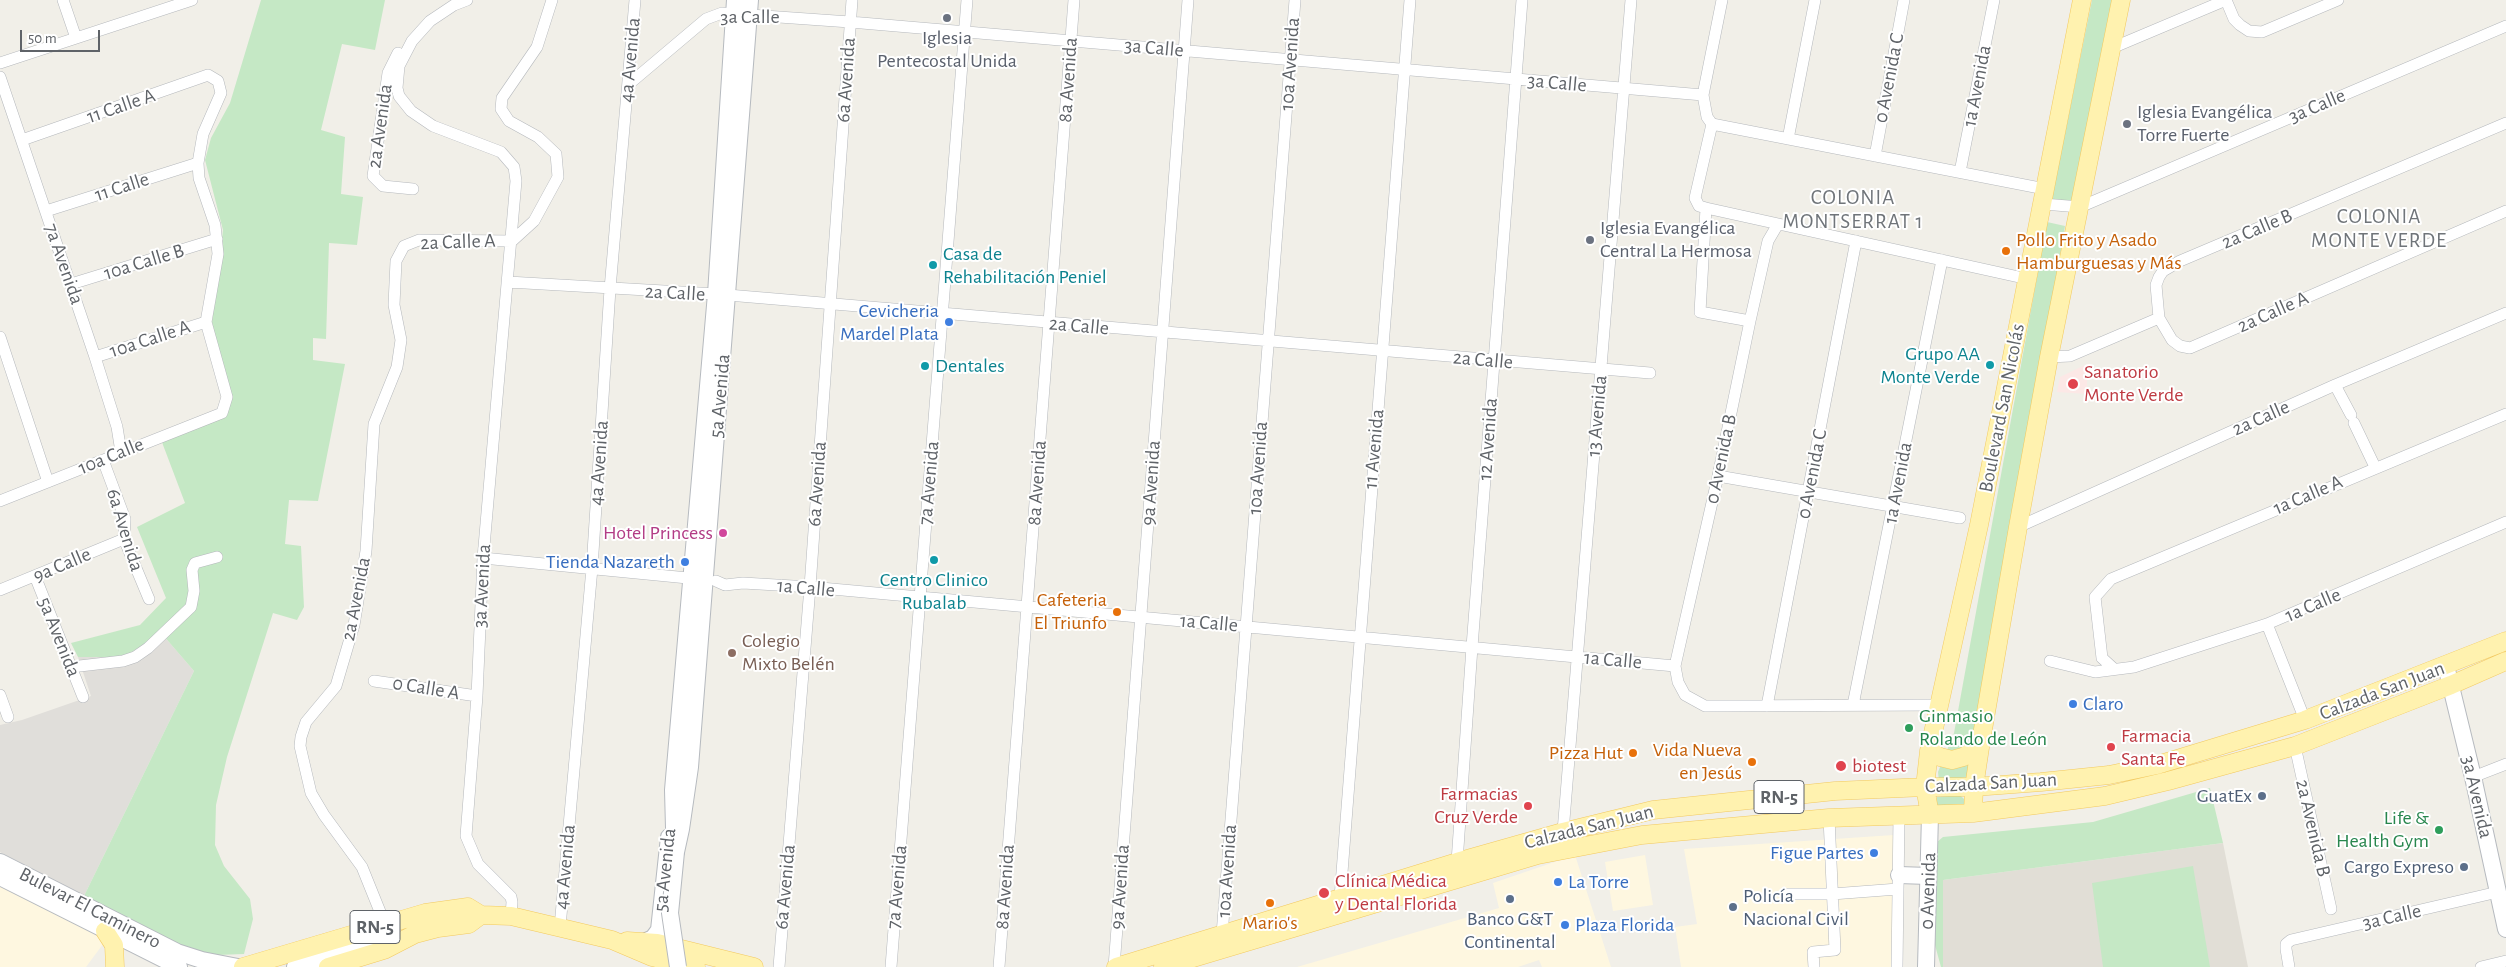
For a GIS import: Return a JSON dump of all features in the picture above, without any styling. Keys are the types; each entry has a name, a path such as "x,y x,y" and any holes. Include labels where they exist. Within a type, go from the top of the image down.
{"main road":[{"name":"Boulevard San Nicolás","path":"1930,814 1925,787 1930,751 1979,525 2082,0"},
{"name":"Boulevard San Nicolás","path":"1973,812 1974,787 1981,741 2018,527 2049,357 2121,0"},
{"name":"5a Avenida","path":"644,942 653,938 659,930 680,791 704,580 742,7"},
{"name":"Calzada San Juan","path":"1163,967 1226,942 1459,870 1563,832 1653,810 1835,792 1925,787 1974,787 2110,775 2166,762 2306,720 2506,641"},
{"name":"Calzada San Juan","path":"1226,942 1251,926 1340,898 1459,870 1675,831 1829,818 1973,812 2105,796 2168,781 2295,746 2451,685 2506,661"},
{"name":"3a Avenida","path":"2446,666 2473,777 2506,929"},
{"path":"1930,751 1940,757 1952,760 1964,757 1974,751 1981,741"},
{"name":"5a Avenida","path":"678,967 672,938 670,912 680,791"},
{"name":"5a Avenida","path":"680,791 674,904 676,935 684,949"},
{"path":"1594,845 1600,833 1616,826 1640,821 1653,810"},
{"name":"0 Avenida","path":"1926,967 1930,814"},
{"name":"Bulevar El Caminero","path":"0,862 177,952 202,960 238,967"},
{"path":"1899,882 1928,876"},
{"name":"Bulevar El Caminero","path":"0,877 173,964"},
{"name":"RN-5","path":"243,967 265,964 385,924 449,908 468,907 481,915 510,916 612,940 652,957 696,967"},
{"name":"RN-5","path":"328,967 384,950 399,941 438,928 469,924 481,915"},
{"path":"105,931 114,945 115,967"},
{"path":"295,967 382,940 399,941"},
{"name":"RN-5","path":"612,940 644,942 684,949 754,967"},
{"name":"Calzada San Juan","path":"1115,967 1192,957"}],"street":[{"path":"63,0 76,38"},
{"path":"0,63 192,0"},
{"path":"467,0 454,5 430,20 412,41 399,66 397,88 399,96 411,111 433,126 501,152 514,167 516,181 512,241"},
{"path":"512,241 534,221 558,177 556,154 538,137 508,121 501,109 502,98 537,47 552,0"},
{"name":"4a Avenida","path":"560,927 592,568 610,290 635,0"},
{"name":"6a Avenida","path":"779,967 810,588 852,0"},
{"name":"7a Avenida","path":"891,967 967,0"},
{"name":"8a Avenida","path":"999,967 1074,0"},
{"name":"9a Avenida","path":"1115,967 1188,0"},
{"name":"10a Avenida","path":"1226,942 1246,627 1294,0"},
{"name":"11 Avenida","path":"1340,898 1410,0"},
{"name":"12 Avenida","path":"1459,870 1472,647 1522,0"},
{"name":"13 Avenida","path":"1563,832 1631,0"},
{"path":"1722,0 1703,95 1707,117 1712,124 1695,198 1699,206 2028,279"},
{"path":"1788,139 1815,0"},
{"name":"0 Avenida C","path":"1875,156 1904,0"},
{"name":"1a Avenida","path":"1960,172 1994,0"},
{"path":"2112,48 2226,0 2234,19 2240,25 2250,30 2262,32 2338,0"},
{"name":"3a Calle","path":"628,84 706,19 742,7 850,22 1703,95"},
{"name":"3a Calle","path":"1712,124 1960,172 2080,207 2506,26"},
{"name":"2a Avenida","path":"412,41 404,45 388,73 372,171 379,184 413,189"},
{"name":"11 Calle A","path":"22,140 208,75 218,81 221,93 203,134 198,163"},
{"name":"7a Avenida","path":"0,77 95,357 117,427 120,452"},
{"name":"2a Calle B","path":"2159,318 2156,285 2164,272 2180,261 2506,123"},
{"path":"198,163 199,178 215,224 218,254 206,322"},
{"name":"11 Calle","path":"46,211 198,163"},
{"path":"1706,208 1700,312 1750,321"},
{"name":"2a Calle A","path":"2159,318 2172,340 2180,346 2190,348 2506,211"},
{"name":"0 Avenida B","path":"1768,706 1705,706 1685,695 1678,682 1675,666 1768,241 1778,224"},
{"name":"10a Calle B","path":"70,284 217,240"},
{"name":"2a Calle A","path":"404,246 419,240 512,241"},
{"name":"3a Avenida","path":"510,916 511,897 478,864 466,836 477,696 483,558 512,241"},
{"name":"0 Avenida C","path":"1768,706 1856,241"},
{"name":"2a Avenida","path":"385,924 362,867 324,815 311,793 300,746 306,722 336,686 354,625 366,551 374,424 389,391 399,358 401,340 394,305 396,261 404,246"},
{"name":"1a Avenida","path":"1853,705 1942,260"},
{"name":"2a Calle","path":"508,282 610,290 722,295 1650,373"},
{"name":"2a Calle","path":"2018,527 2335,385 2506,313"},
{"path":"2049,357 2070,356 2159,318"},
{"name":"10a Calle A","path":"95,357 206,322"},
{"name":"10a Calle","path":"0,500 222,412 227,397 206,322"},
{"path":"0,337 48,482"},
{"path":"2335,385 2375,467"},
{"name":"1a Calle A","path":"2113,668 2102,658 2095,597 2111,579 2375,467 2506,414"},
{"name":"6a Avenida","path":"103,460 124,519 124,539 149,599"},
{"path":"1718,476 1892,508 1960,518"},
{"name":"1a Calle","path":"2050,661 2095,672 2113,668 2134,667 2267,624 2506,522"},
{"name":"9a Calle","path":"0,590 124,539"},
{"path":"71,667 123,661 135,657 148,648 191,607 193,598 192,570 195,563 217,557"},
{"name":"1a Calle","path":"483,558 704,580 725,585 743,583 810,588 1675,666"},
{"name":"5a Avenida","path":"35,576 83,697"},
{"path":"2267,624 2306,720"},
{"name":"0 Calle A","path":"374,680 477,696"},
{"path":"0,695 8,716"},
{"path":"1768,706 1940,705"},
{"name":"2a Avenida B","path":"2295,746 2331,910"},
{"path":"2473,777 2506,764"},
{"path":"1897,967 1899,816"},
{"path":"1814,967 1813,952 1835,950 1829,818"},
{"path":"1785,894 1832,894 1899,882"},
{"name":"3a Calle","path":"2289,967 2286,944 2291,940 2498,892"},
{"path":"2481,967 2506,961"}],"shaded area":[{"name":"Sanatorio Monte Verde","path":"2087,364 2087,394 2057,392 2060,377"},
{"path":"162,634 194,671 84,896 0,852 0,725 22,720 91,696 78,657 123,657"},
{"path":"1894,835 1892,967 1681,967 1675,927 1697,924 1684,849"},
{"path":"2223,843 2248,967 1943,967 1943,880"},
{"path":"1575,855 1611,967 1542,967 1539,960 1518,967 1297,967 1499,908 1493,883"},
{"path":"1645,855 1653,905 1613,911 1605,862"},
{"path":"0,885 106,940 86,967 0,967"}],"green space":[{"path":"261,0 385,0 375,50 342,44 321,130 345,137 341,194 363,197 357,245 329,243 326,339 313,338 313,360 345,364 318,501 289,500 285,544 301,546 304,607 297,620 273,613 227,757 216,805 215,845 224,866 250,899 253,919 244,954 217,955 190,950 84,896 194,671 162,634 123,657 78,657 71,643 140,625 166,598 137,527 185,503 160,437 229,407 212,322 223,230 205,160 211,138 230,103"},
{"path":"2092,0 2115,0 2073,210 2050,207"},
{"path":"2047,222 2065,226 1976,776 1939,781 1938,772 1954,733"},
{"path":"2210,788 2223,843 1943,880 1943,967 1941,967 1933,938 1937,842 1943,837 2093,822"},
{"path":"1960,795 1965,800 1965,805 1938,809 1937,797"},
{"path":"2193,866 2210,967 2103,967 2092,883"}],"place":[{"name":"Iglesia Pentecostal Unida","path":"947,18"},
{"name":"Iglesia Evangélica Torre Fuerte","path":"2127,124"},
{"name":"Iglesia Evangélica Central La Hermosa","path":"1590,240"},
{"name":"Pollo Frito y Asado Hamburguesas y Más","path":"2006,251"},
{"name":"Casa de Rehabilitación Peniel","path":"933,265"},
{"name":"Cevicheria Mardel Plata","path":"949,322"},
{"name":"Grupo AA Monte Verde","path":"1990,365"},
{"name":"Dentales","path":"925,366"},
{"name":"Sanatorio Monte Verde","path":"2073,384"},
{"name":"Hotel Princess","path":"723,533"},
{"name":"Centro Clinico Rubalab","path":"934,560"},
{"name":"Tienda Nazareth","path":"685,562"},
{"name":"Cafeteria El Triunfo","path":"1117,612"},
{"name":"Colegio Mixto Belén","path":"732,653"},
{"name":"Claro","path":"2073,704"},
{"name":"Ginmasio Rolando de León","path":"1909,728"},
{"name":"Farmacia Santa Fe","path":"2111,747"},
{"name":"Pizza Hut","path":"1633,753"},
{"name":"Vida Nueva en Jesús","path":"1752,762"},
{"name":"biotest","path":"1841,766"},
{"name":"GuatEx","path":"2262,796"},
{"name":"Farmacias Cruz Verde","path":"1528,806"},
{"name":"Life & Health Gym","path":"2439,830"},
{"name":"Figue Partes","path":"1874,853"},
{"name":"Cargo Expreso","path":"2464,867"},
{"name":"La Torre","path":"1558,882"},
{"name":"Clínica Médica y Dental Florida","path":"1324,893"},
{"name":"Banco G&T Continental","path":"1510,899"},
{"name":"Mario's","path":"1270,903"},
{"name":"Policía Nacional Civil","path":"1733,907"},
{"name":"Plaza Florida","path":"1565,925"}],"district":[{"name":"COLONIA MONTSERRAT 1","path":"1853,210"},
{"name":"COLONIA MONTE VERDE","path":"2379,229"}]}
